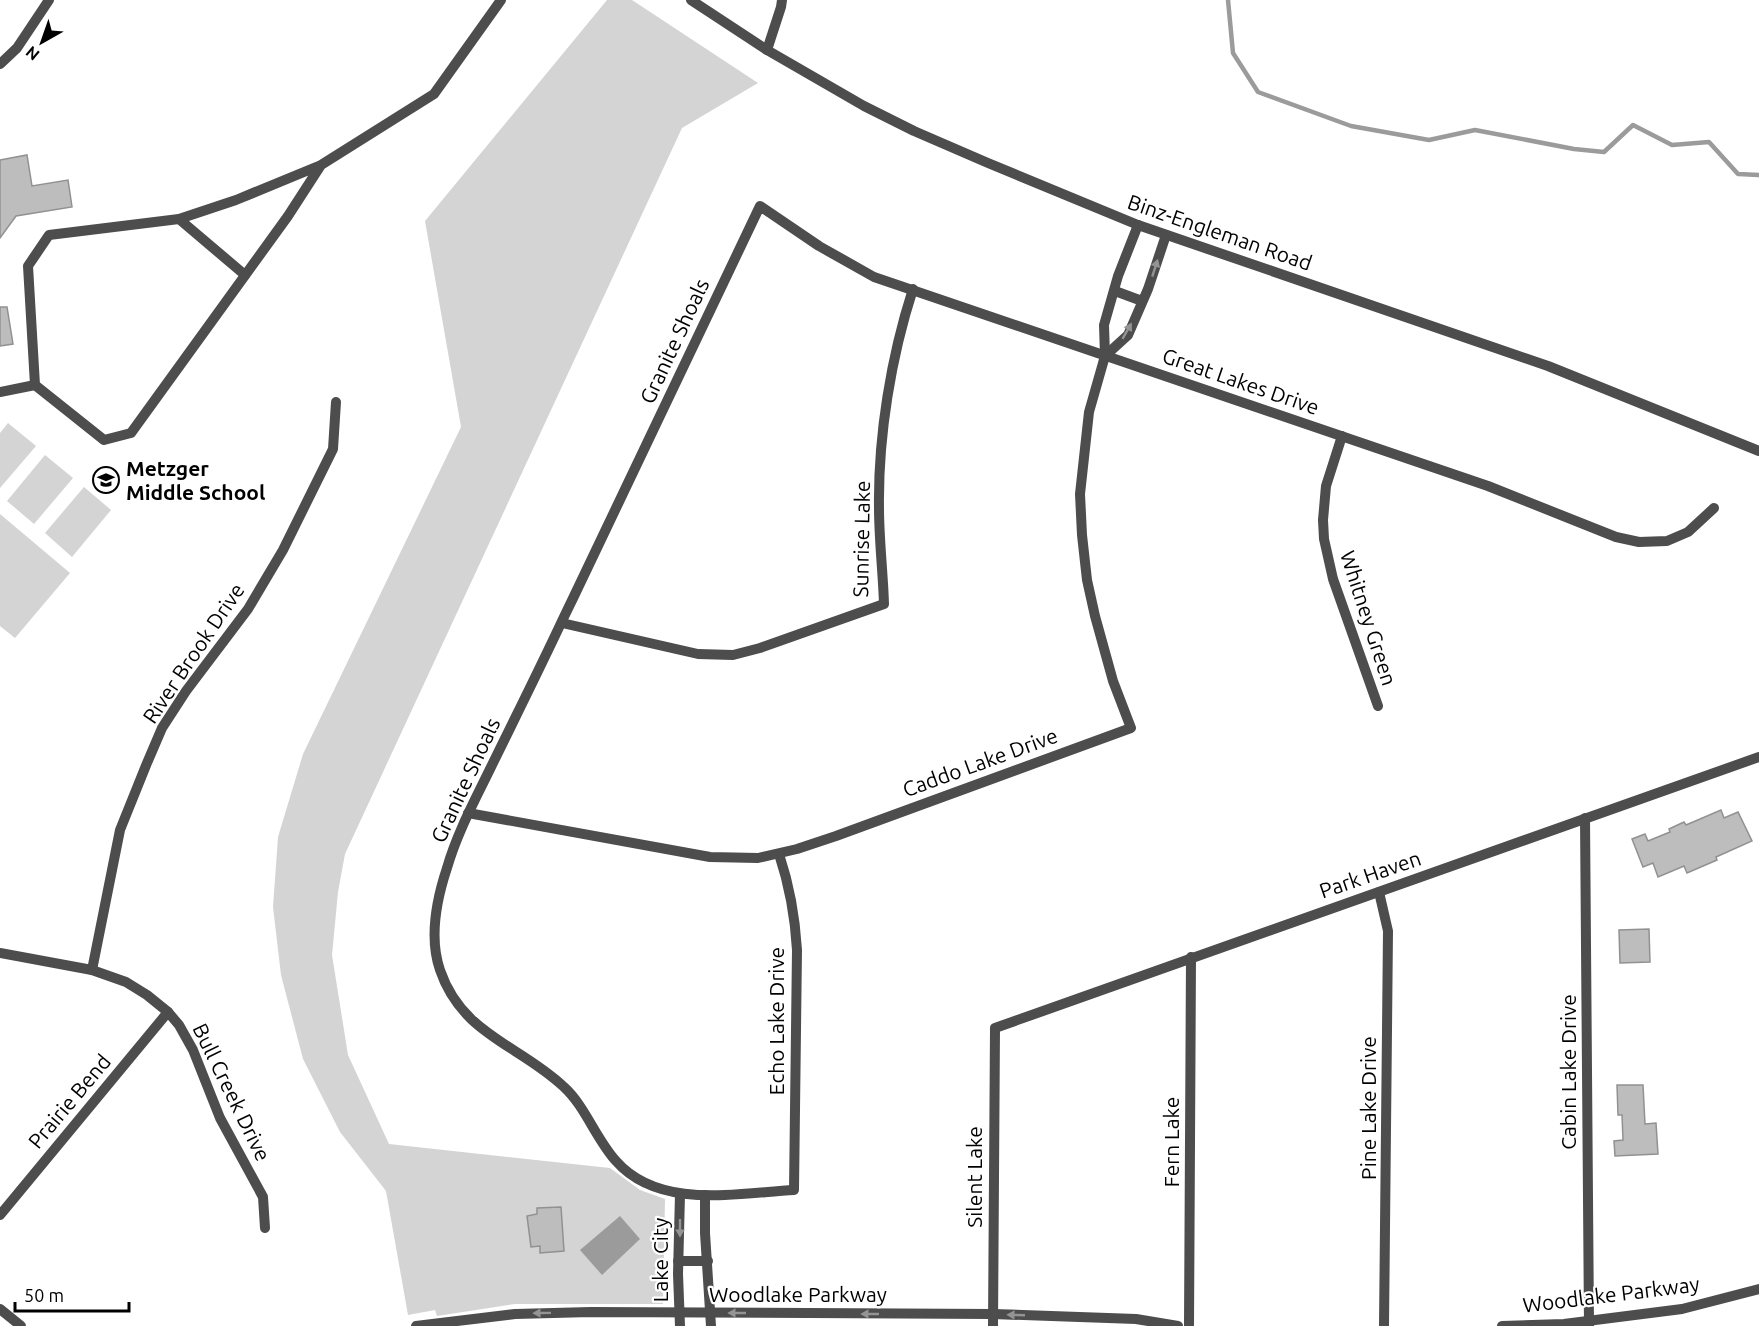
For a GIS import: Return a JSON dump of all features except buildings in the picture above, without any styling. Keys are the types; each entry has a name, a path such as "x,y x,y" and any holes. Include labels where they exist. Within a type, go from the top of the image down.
{"street":[{"path":"0,64 17,48 49,0"},
{"path":"321,165 131,433 104,440 35,385 28,266 49,235 179,219 236,200 321,165 434,94 501,0"},
{"name":"Binz-Engleman Road","path":"691,0 767,50 864,106 914,131 1138,225 1548,366 1759,452"},
{"path":"767,50 782,0"},
{"name":"Great Lakes Drive","path":"760,206 852,266 874,277 1488,486 1596,531 1639,542 1667,541 1688,532 1714,508"},
{"name":"Granite Shoals","path":"760,206 562,622 468,813 447,865 438,898 435,929 439,967 450,992 466,1015 484,1031 542,1069 568,1091 617,1163 650,1186 680,1194 705,1195 794,1190"},
{"path":"179,219 245,275"},
{"name":"Caddo Lake Drive","path":"468,813 710,857 759,858 779,854 846,832 1131,728 1113,681 1097,627 1087,580 1080,494 1089,412 1105,356 1104,325 1138,225"},
{"path":"1105,356 1128,335 1166,234"},
{"name":"Sunrise Lake","path":"562,622 698,654 732,655 760,648 884,604 879,507 883,437 902,323 913,289"},
{"path":"1115,291 1142,301"},
{"path":"0,392 35,385"},
{"name":"River Brook Drive","path":"92,970 120,830 162,728 186,691 248,609 283,550 333,449 336,402"},
{"name":"Whitney Green","path":"1342,436 1326,486 1324,539 1333,579 1378,706"},
{"name":"Park Haven","path":"994,1028 1759,757"},
{"name":"Cabin Lake Drive","path":"1586,818 1589,1323"},
{"name":"Echo Lake Drive","path":"779,854 795,914 797,950 794,1190"},
{"name":"Pine Lake Drive","path":"1379,892 1388,931 1384,1326"},
{"name":"Bull Creek Drive","path":"0,953 92,970 126,982 168,1012 194,1050 219,1118 263,1197 265,1228"},
{"name":"Fern Lake","path":"1189,1326 1191,957"},
{"name":"Prairie Bend","path":"0,1215 168,1012"},
{"name":"Silent Lake","path":"993,1320 994,1028"},
{"name":"Lake City","path":"680,1194 678,1261 680,1326"},
{"path":"705,1195 711,1326"},
{"path":"678,1261 708,1261"},
{"name":"Woodlake Parkway","path":"1502,1326 1589,1323 1682,1309 1759,1290"},
{"path":"0,1309 21,1326"},
{"name":"Woodlake Parkway","path":"417,1326 591,1312 796,1314 993,1320 1136,1318 1179,1326"},
{"path":"796,1314 796,1326"}],"shaded area":[{"path":"607,0 632,0 758,83 682,128 345,854 338,892 332,955 348,1055 389,1144 610,1168 640,1190 665,1199 663,1304 515,1304 437,1316 435,1310 408,1315 386,1191 340,1132 303,1059 281,975 273,907 278,837 303,754 461,427 425,221"},
{"path":"8,423 36,446 0,488 0,433"},
{"path":"45,455 73,478 34,524 7,501"},
{"path":"84,487 111,510 72,557 45,533"},
{"path":"0,514 70,573 15,638 0,626"},
{"path":"620,1216 640,1239 602,1275 580,1250"}],"waterway":[{"path":"1228,0 1233,53 1258,92 1351,126 1429,140 1475,130 1574,149 1604,152 1633,125 1672,145 1709,142 1738,174 1759,175"}],"place":[{"name":"Metzger Middle School","path":"106,480"}]}
